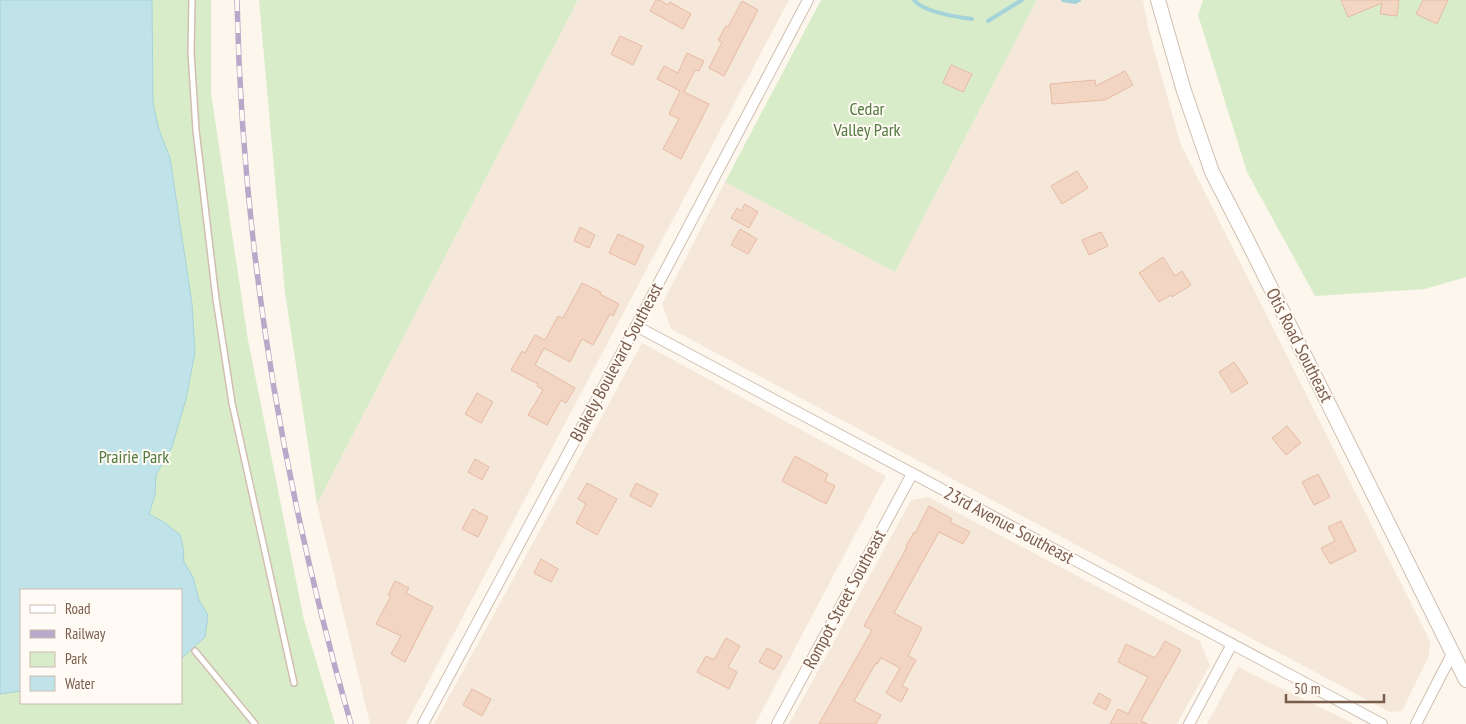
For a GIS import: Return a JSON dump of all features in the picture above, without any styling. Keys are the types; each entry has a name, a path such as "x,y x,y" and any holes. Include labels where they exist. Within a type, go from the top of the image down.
{"street":[{"name":"Blakely Boulevard Southeast","path":"422,724 636,326 808,0"},
{"name":"Otis Road Southeast","path":"1158,0 1184,91 1212,172 1466,680"},
{"name":"23rd Avenue Southeast","path":"636,326 1382,724"},
{"name":"Rompot Street Southeast","path":"777,724 912,474"},
{"path":"1189,724 1232,644"},
{"path":"1416,724 1453,652"}],"lane":[{"path":"192,0 191,52 196,130 216,299 232,402 294,683"},
{"path":"195,651 254,724"}],"shaded area":[{"path":"578,0 789,0 406,724 370,724 317,504"},
{"path":"1037,0 1143,0 1149,32 1181,145 1430,641 1429,656 1402,711 1390,712 671,329 662,304 725,182 895,272"},
{"path":"642,343 886,476 755,724 434,724"},
{"path":"928,497 1200,641 1210,665 1177,724 789,724 911,500"},
{"path":"1238,667 1354,724 1207,724"}],"green space":[{"name":"Prairie Park","path":"0,0 211,0 211,93 248,340 304,620 335,724 0,724"},
{"path":"259,0 578,0 317,504 285,292"},
{"name":"Cedar Valley Park","path":"821,0 1037,0 895,272 725,182"},
{"path":"1203,0 1466,0 1466,277 1425,289 1315,296 1247,172 1198,15"}],"water":[{"name":"Prairie Park","path":"0,0 152,0 153,103 159,130 170,158 192,304 195,352 186,399 172,447 156,475 155,495 149,514 165,523 180,535 184,562 193,577 199,600 208,615 205,637 182,658 182,589 20,589 20,691 0,694"}],"building":[{"path":"656,0 660,0 668,5 670,2 691,14 683,29 650,11"},
{"path":"1341,0 1399,0 1397,16 1380,14 1382,3 1348,17"},
{"path":"1423,0 1448,0 1437,24 1416,14"},
{"path":"742,1 758,10 724,76 709,68 722,42 718,40 726,26 728,27"},
{"path":"620,36 642,46 633,65 611,54"},
{"path":"687,53 704,61 699,71 695,70 684,92 709,104 681,159 663,149 679,119 669,114 680,91 657,79 664,66 678,73"},
{"path":"951,65 972,74 963,92 943,83"},
{"path":"1125,71 1133,85 1105,100 1052,104 1050,84 1095,80 1096,86"},
{"path":"1077,171 1088,188 1062,204 1051,186"},
{"path":"745,204 758,212 749,228 731,218 737,208 741,211"},
{"path":"580,227 595,235 589,248 574,241"},
{"path":"740,229 757,239 748,254 731,245"},
{"path":"1101,232 1108,246 1089,255 1082,240"},
{"path":"618,234 644,246 635,265 609,253"},
{"path":"1163,257 1175,276 1182,271 1191,285 1172,297 1171,295 1159,302 1139,273"},
{"path":"582,283 601,292 600,294 619,304 613,316 610,314 593,345 582,339 570,362 544,348 535,365 575,388 566,403 561,400 547,425 528,415 543,390 537,386 538,384 511,370 522,351 525,353 535,335 545,340 558,316 563,318"},
{"path":"1234,362 1248,383 1232,393 1219,372"},
{"path":"477,393 493,402 481,423 465,414"},
{"path":"1287,426 1301,443 1286,455 1272,438"},
{"path":"795,456 828,474 825,481 835,486 826,504 782,481"},
{"path":"475,459 489,467 482,480 468,472"},
{"path":"1318,474 1330,497 1314,505 1302,482"},
{"path":"587,483 617,499 597,535 576,523 586,504 578,499"},
{"path":"636,483 658,494 651,507 630,496"},
{"path":"929,506 952,519 950,522 970,532 963,544 939,532 894,613 922,628 908,656 916,660 902,686 908,689 901,702 886,693 900,668 881,658 876,663 854,701 881,715 876,724 819,724 872,630 864,626"},
{"path":"473,509 488,517 478,537 462,529"},
{"path":"1341,521 1356,551 1330,564 1321,548 1335,541 1328,527"},
{"path":"541,559 558,569 551,582 534,573"},
{"path":"395,581 409,588 406,593 433,607 405,662 391,654 401,636 376,624 391,596 388,595"},
{"path":"726,638 740,646 728,667 737,672 729,689 697,672 706,656 714,660"},
{"path":"1165,641 1181,650 1141,721 1148,724 1110,724 1118,709 1128,714 1148,677 1118,662 1126,644 1155,658"},
{"path":"767,648 782,656 774,670 759,662"},
{"path":"472,689 491,699 482,716 463,705"},
{"path":"1099,693 1111,700 1106,710 1093,703"}],"waterway":[{"path":"914,0 932,11 972,19"},
{"path":"988,21 1022,0"},
{"path":"1063,0 1075,2 1079,0"}],"railway":[{"path":"237,0 247,183 270,365 286,456 305,546 351,724"}]}
